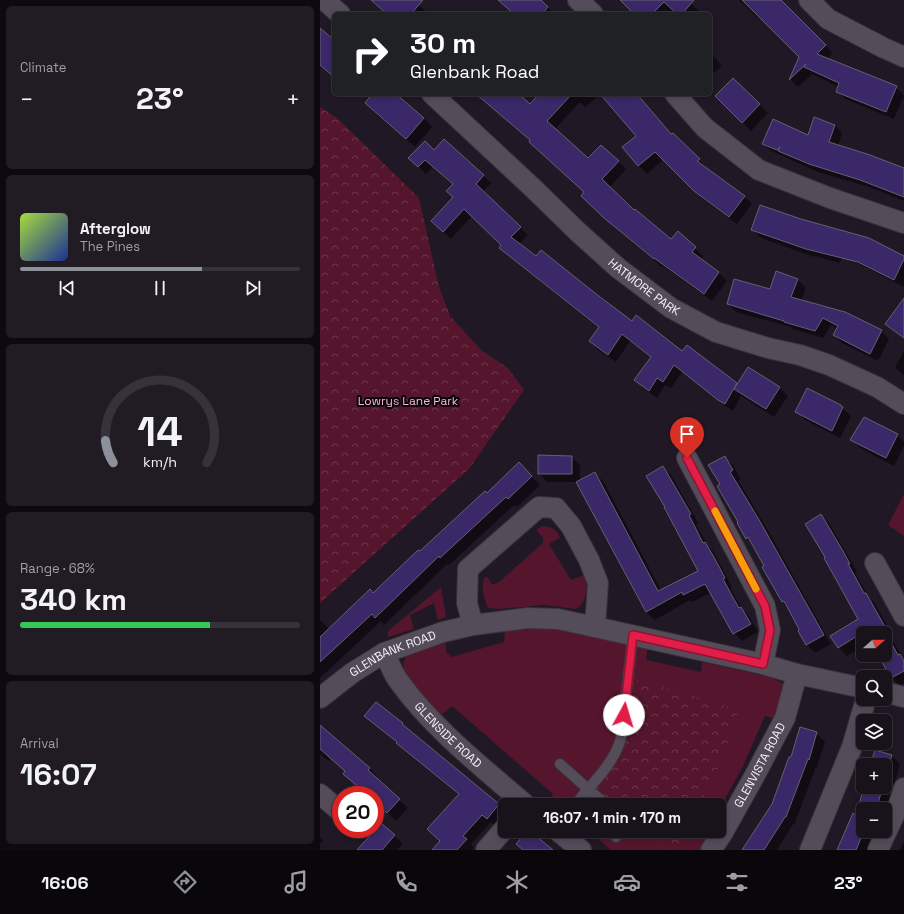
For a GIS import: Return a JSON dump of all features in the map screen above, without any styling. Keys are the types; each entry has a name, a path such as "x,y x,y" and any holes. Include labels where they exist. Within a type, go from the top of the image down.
{"street":[{"path":"324,0 338,12"},
{"path":"578,0 591,12"},
{"path":"809,0 828,19 904,57"},
{"name":"HATMORE PARK","path":"434,96 618,268 671,308 716,332 800,356 829,366 877,386 904,404"},
{"path":"677,96 705,128 759,170 830,198 904,223"},
{"path":"687,458 765,606 770,630 763,664"},
{"path":"473,625 467,603 468,569 540,507 556,508 571,526 589,560 598,584 595,627"},
{"path":"875,563 904,616"},
{"name":"GLENBANK ROAD","path":"320,698 352,673 384,652 443,632 473,625 528,618 558,619 763,664 797,674 856,687"},
{"name":"GLENSIDE ROAD","path":"384,652 397,679 430,719 517,798"},
{"name":"GLENVISTA ROAD","path":"711,850 722,834 756,775 785,718 797,674"},
{"path":"892,693 904,696"},
{"path":"810,850 852,747 864,706"},
{"path":"878,850 898,807 904,788"},
{"path":"320,794 332,804"},
{"path":"486,850 498,836"},
{"path":"566,838 581,850"}],"lane":[{"path":"581,798 598,778 614,755 620,743 633,635"},
{"path":"560,764 599,798"}],"green space":[{"name":"Lowrys Lane Park","path":"320,107 337,118 419,198 439,287 450,316 481,350 508,368 524,390 469,469 320,603"},
{"path":"904,494 904,536 888,525"},
{"path":"542,526 553,529 560,538 549,544 571,580 584,575 587,589 583,603 576,609 545,605 499,609 488,608 483,593 484,578 487,577 492,584 499,582 543,543 543,538 536,530"},
{"path":"441,587 446,617 438,620 434,603 410,615 414,629 388,637 387,632"},
{"path":"554,627 648,646 646,660 701,672 702,662 770,677 782,683 785,689 778,719 765,716 743,766 726,798 551,798 553,794 452,706 441,715 405,673 403,664 407,654 446,643 446,652 452,657 504,642 505,631"},
{"path":"632,678 739,710 720,764 703,798 605,798 595,790 620,752 626,738"},
{"path":"597,838 715,838 707,850 611,850"},
{"path":"654,838 682,838 676,850 668,850"}],"building":[{"path":"371,0 423,0 413,12 385,12"},
{"path":"498,0 541,0 548,7 544,12 512,12"},
{"path":"620,0 694,0 684,12 675,12 664,2 654,12 632,12"},
{"path":"742,0 781,0 826,45 817,54 897,86 886,112 836,92 839,83 804,67 806,64 789,80 799,57"},
{"path":"320,28 332,38 332,75 320,65"},
{"path":"733,78 760,104 742,123 715,96"},
{"path":"370,96 398,96 424,118 406,139 365,103"},
{"path":"478,96 521,96 530,104 537,96 570,96 547,121 588,158 601,145 619,161 602,179 634,210 635,209 671,239 678,231 696,247 692,252 719,272 704,294 654,259 604,218 581,196 584,192 529,142 530,140"},
{"path":"602,96 639,96 671,134 673,133 700,159 697,161 745,196 729,217 694,191 655,152 638,166 622,147 636,136"},
{"path":"814,117 835,125 829,142 904,168 904,197 860,180 809,164 778,151 780,147 777,150 762,144 773,119 808,135"},
{"path":"444,139 484,175 476,184 521,227 511,237 536,256 541,250 632,321 636,315 682,351 687,345 737,383 725,404 674,365 663,382 657,378 649,391 634,380 651,357 622,334 608,355 589,341 599,327 499,248 501,245 464,209 443,232 431,221 453,197 446,191 453,184 425,160 418,167 408,158 425,141 434,150"},
{"path":"760,205 801,219 869,238 904,256 904,259 894,280 858,262 806,249 751,230"},
{"path":"776,271 798,279 791,297 845,312 882,330 870,354 833,335 838,326 823,318 815,331 727,304 734,279 770,289"},
{"path":"904,298 904,338 885,324"},
{"path":"748,367 780,387 766,409 734,389"},
{"path":"807,388 843,407 832,431 795,412"},
{"path":"864,417 898,434 886,458 850,440"},
{"path":"538,455 572,456 572,474 538,474"},
{"path":"725,456 733,470 730,472 758,518 824,635 806,645 784,601 782,602 762,567 764,566 748,537 746,539 737,523 738,522 717,486 720,484 708,465"},
{"path":"519,462 532,476 508,499 506,497 440,558 439,556 375,618 372,614 320,662 320,637 370,589 373,593 418,550 420,551 485,491 487,493"},
{"path":"663,466 691,514 689,515 703,543 705,542 715,559 731,594 751,624 733,634 705,584 683,595 682,592 646,612 576,482 595,472 658,591 698,571 665,507 646,476"},
{"path":"821,514 843,551 850,564 848,564 864,593 866,593 884,625 856,626 856,637 838,648 830,636 858,619 824,558 825,557 805,524"},
{"path":"892,644 898,655 900,654 904,661 904,671 892,677 892,670 886,670 882,662 892,662"},
{"path":"376,702 498,803 487,819 482,815 463,836 467,839 457,850 432,850 440,841 427,829 459,794 364,716"},
{"path":"320,725 370,768 368,770 400,799 387,813 384,810 384,786 357,786 343,774 345,771 320,749"},
{"path":"800,727 817,732 809,760 808,759 786,817 764,850 742,850 772,804 789,757 791,757"},
{"path":"875,750 892,755 891,758 872,758"},
{"path":"862,794 881,794 878,802 860,802"},
{"path":"853,813 856,815 856,838 861,838 856,850 837,850"},
{"path":"384,826 395,835 382,850 357,850 368,838 384,838"},
{"path":"521,838 538,838 553,850 523,850 516,844"}],"slow traffic":[{"path":"715,511 756,589"}],"route":[{"path":"624,715 633,635 763,664 770,630 765,606 687,458"}]}
